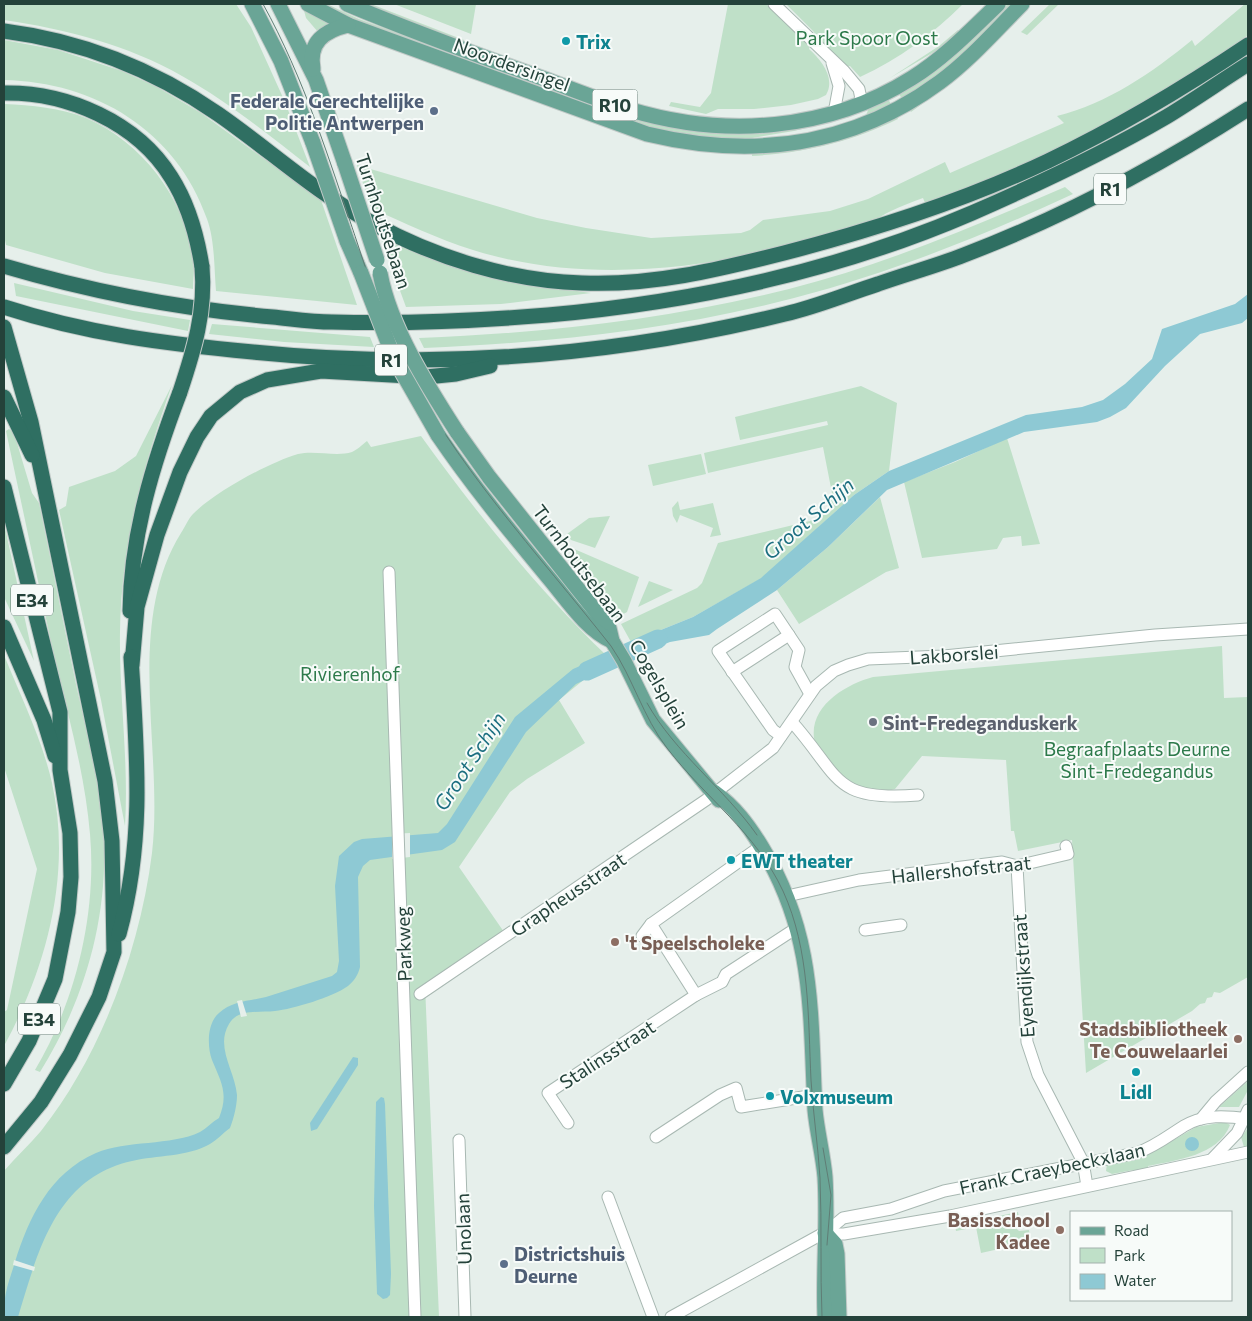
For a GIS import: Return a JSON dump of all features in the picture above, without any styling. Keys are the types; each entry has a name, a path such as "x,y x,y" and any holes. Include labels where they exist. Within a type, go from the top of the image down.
{"highway":[{"path":"4,31 78,46 158,77 219,114 302,177 356,214 407,240 451,258 490,269 527,277 582,284 660,280 727,268 843,238 904,217 982,189 1062,154 1193,82 1248,45"},
{"name":"R1","path":"4,266 50,280 160,303 245,315 329,322 464,322 619,308 673,300 747,286 835,262 970,214 1042,181 1165,118 1248,64"},
{"path":"4,93 40,96 82,106 108,119 148,149 170,175 187,207 194,227 202,267 204,289 200,327 180,392 150,476 135,541 130,591 132,665 138,750 136,844 129,896 114,952"},
{"name":"R1","path":"4,306 44,320 152,342 330,360 466,360 623,346 688,335 788,314 964,255 1058,215 1185,150 1248,109"},
{"name":"E34","path":"4,327 31,422 110,812 114,952 99,997 74,1048 41,1102 4,1147"},
{"path":"132,665 137,608 171,493 197,437 211,416 240,392 267,380 322,372 426,377 456,374 549,353"},
{"name":"E34","path":"4,397 40,470"},
{"name":"E34","path":"4,488 60,712 60,770 66,804 71,855 68,912 55,979 29,1041 4,1084"},
{"path":"4,627 44,720 60,770"}],"main road":[{"name":"Turnhoutsebaan","path":"252,4 281,60 313,143 346,241 361,273 394,358 438,435 492,508 599,636 617,650"},
{"name":"Turnhoutsebaan","path":"278,4 316,80 379,266 385,292 428,386 457,432 489,477 609,628 617,650"},
{"name":"Noordersingel","path":"308,4 348,25 647,134 703,145 754,147 828,136 873,121 902,107 942,81 1022,4"},
{"name":"Noordersingel","path":"348,4 459,48 608,102 677,121 709,125 770,126 834,113 862,104 912,78 937,60 998,4"},
{"path":"316,80 311,60 313,46 327,33 348,25"},
{"name":"Cogelsplein","path":"617,650 653,720 665,738 714,792 732,805 751,830 760,846"},
{"path":"760,846 787,896 798,927 809,990 815,1095 824,1177 825,1233 823,1270 825,1317"},
{"path":"825,1233 835,1244 837,1254 840,1317"}],"street":[{"path":"774,4 828,55 859,89 862,104"},
{"path":"828,55 838,77 839,91 834,113"},
{"name":"Parkweg","path":"389,572 400,833 415,1317"},
{"path":"781,736 772,730 718,651 775,614 799,650 795,666 810,694"},
{"name":"Lakborslei","path":"714,792 773,748 810,694 834,671 868,659 950,656 1155,635 1248,629"},
{"path":"732,672 789,635"},
{"path":"792,722 832,773 848,788 875,797 918,795"},
{"name":"Grapheusstraat","path":"420,994 637,848 714,792"},
{"path":"642,936 651,924 760,846"},
{"name":"Hallershofstraat","path":"787,896 859,880 1002,862 1017,866 1068,854 1066,846"},
{"name":"Eyendijkstraat","path":"1017,866 1027,1042 1038,1075 1083,1162 1088,1186"},
{"path":"651,924 696,995"},
{"path":"865,930 901,925"},
{"name":"Stalinsstraat","path":"568,1123 548,1093 696,995 722,982 726,974 798,927"},
{"path":"1201,1119 1216,1101 1248,1072"},
{"path":"656,1137 720,1095 736,1088 741,1107 815,1095"},
{"path":"1213,1158 1237,1133 1247,1116"},
{"name":"Frank Craeybeckxlaan","path":"825,1233 843,1218 891,1209 944,1191 1083,1162 1138,1153 1154,1147 1185,1125 1201,1119 1247,1116"},
{"name":"Unolaan","path":"459,1140 465,1317"},
{"name":"Frank Craeybeckxlaan","path":"825,1233 844,1234 950,1216 1213,1158 1247,1153"},
{"path":"608,1197 653,1317"},
{"path":"909,1202 914,1221"},
{"path":"671,1317 825,1233"}],"green space":[{"path":"4,4 236,4 251,27 285,102 310,167 231,107 182,76 140,55 96,40 50,28 4,20"},
{"path":"320,4 327,4 359,19 647,122 849,117 794,131 746,139 710,139 647,126 359,21"},
{"path":"368,4 371,4 464,40 462,44"},
{"path":"394,4 476,4 471,34"},
{"path":"728,4 766,4 810,46 809,49 826,70 829,89 826,95 818,99 791,105 754,109 718,109 706,114 669,106 671,102 700,107 711,93"},
{"name":"Park Spoor Oost","path":"786,4 963,4 940,26 915,45 860,77 850,66 846,67 816,38 814,32"},
{"path":"1008,4 1015,4 948,68 902,99 899,94 955,55"},
{"path":"1050,4 1059,4 1027,35 1021,32"},
{"path":"1245,4 1248,4 1248,35 1191,74 1131,110 1069,142 1007,172 925,203 923,198 895,209 871,222 774,250 724,260 674,267 623,270 572,268 522,262 473,250 434,236 371,208 357,165 537,218 586,228 651,238 741,233 750,230 763,220 830,211 868,199 945,162 950,173 1064,123 1057,116 1094,104 1129,86 1192,40 1195,46"},
{"path":"303,7 331,23 318,32 306,18"},
{"path":"958,30 960,33 939,49 890,78 939,46"},
{"path":"4,40 58,50 122,71 157,87 201,113 321,200 357,305 216,291 210,227 193,188 175,160 153,136 128,117 100,101 70,90 38,83 4,80"},
{"path":"963,74 911,112 910,110"},
{"path":"888,99 891,104 866,115 869,108"},
{"path":"4,104 46,108 86,118 107,129 143,157 158,175 180,214 193,258 193,289 105,273 6,245 4,235"},
{"path":"897,117 898,119 863,134 827,145 790,152 752,156 752,153 787,151 830,143"},
{"path":"1065,187 1073,194 970,239 865,277 794,298 748,309 656,327 517,343 424,348 419,338 512,333 605,323 651,317 743,300 789,289 860,268 963,230"},
{"path":"380,236 434,260 514,282 591,293 501,304 406,307"},
{"path":"14,283 133,311 190,320 188,331 16,296"},
{"path":"212,324 370,337 374,347 284,342 209,334"},
{"path":"172,385 143,476 129,537 124,569 120,632 126,777 125,826 101,700 59,510 66,506 69,487 115,471 136,456"},
{"path":"861,386 897,403 889,471 854,495 762,578 693,617 631,642 621,624 697,588 702,583 718,543 810,521 825,514 829,508 832,493 823,447 708,473 704,453 828,425 827,421 740,440 735,417"},
{"path":"9,429 14,433 32,493 39,503 97,781 102,812 104,847 100,914 84,980 72,1011 40,1072 35,1070 62,1015 80,956 90,894 90,834 80,767 54,656 6,431"},
{"name":"Rivierenhof","path":"421,436 509,550 606,655 612,667 586,678 559,700 585,743 527,779 510,792 459,867 504,932 425,985 439,1317 4,1317 4,1171 41,1131 63,1101 82,1069 115,1000 138,926 152,853 154,814 150,648 154,607 164,569 181,533 193,514 214,497 257,471 286,458 305,453 346,453 354,451 367,441 371,447"},
{"path":"1007,438 1040,544 1022,546 1021,536 1003,538 997,549 922,558 904,482 955,462"},
{"path":"701,454 706,474 653,486 648,465"},
{"path":"880,497 899,568 886,572 799,624 777,590 828,547"},
{"path":"678,501 680,510 713,503 721,535 710,537 713,528 680,515 677,523 673,516 672,508"},
{"path":"610,516 595,548 571,540 567,534 589,518"},
{"path":"4,523 34,661 4,597"},
{"path":"565,545 639,577 627,612 616,618"},
{"path":"649,581 673,590 638,607"},
{"name":"Begraafplaats Deurne Sint-Fredegandus","path":"1222,646 1224,698 1248,697 1248,977 1220,993 1214,992 1212,997 1207,998 1205,1003 1200,1004 1192,1011 1086,1073 1072,840 1018,851 1014,831 1011,831 1006,760 922,756 895,789 874,791 854,784 837,770 816,742 814,726 824,706 832,698 852,685 873,677"},
{"path":"4,655 37,734 48,767 57,817 59,851 52,919 43,952 19,1016 4,1046 4,1012 7,1010 37,869 4,767"},
{"path":"1248,1081 1248,1090 1239,1107 1219,1107"},
{"path":"1225,1122 1230,1125 1216,1144 1195,1155 1148,1166 1148,1170 1135,1172 1133,1170 1112,1174 1106,1171 1107,1164 1153,1152 1196,1127"},
{"path":"1248,1128 1248,1146 1244,1147 1241,1137"},
{"path":"1018,1212 1019,1218 1014,1222 1014,1226 1019,1231 1029,1230 1031,1242 981,1253 976,1227 956,1231 955,1225"}],"water":[{"name":"Groot Schijn","path":"1248,294 1248,318 1242,323 1200,334 1165,366 1126,408 1097,422 1024,432 887,490 828,547 777,590 709,635 670,642 637,655 631,642 693,617 761,578 854,495 889,471 1026,415 1082,407 1103,400 1125,384 1152,359 1162,329 1235,304"},
{"name":"Groot Schijn","path":"606,655 612,667 576,684 526,732 455,842 442,850 370,860 363,866 358,877 360,967 350,984 333,994 302,1005 283,1010 244,1013 233,1019 229,1024 225,1033 225,1050 237,1095 235,1112 230,1128 213,1142 201,1148 182,1154 132,1161 106,1170 85,1183 67,1201 54,1221 33,1268 18,1317 4,1317 7,1289 27,1229 44,1198 66,1172 96,1153 121,1146 188,1136 200,1132 219,1118 224,1094 210,1054 209,1042 210,1029 215,1017 224,1009 235,1004 266,997 332,976 337,972 339,961 335,886 339,856 354,842 362,839 438,833 447,824 515,717 573,669"},
{"path":"353,1057 358,1058 358,1065 317,1129 311,1131 310,1123"},
{"path":"381,1097 384,1098 385,1104 391,1274 390,1295 383,1299 377,1294 374,1206 376,1102"},
{"path":"1192,1137 1197,1139 1199,1144 1197,1149 1192,1151 1187,1149 1185,1144 1187,1139"}],"pier":[{"path":"410,833 410,857 392,859 392,834"},
{"path":"242,1000 247,1016 241,1017 237,1001"},
{"path":"14,1260 35,1267 34,1271 13,1265"}],"waterway":[{"name":"Groot Schijn","path":"587,671 658,639"}],"tram line":[{"path":"263,4 278,32 315,119 387,327 421,396 445,434 498,506 611,646 626,671 651,723 667,748 759,851 783,891 792,913 798,937 806,984 812,1092 820,1178 822,1317"},
{"path":"647,703 671,738 730,802 757,835"},
{"path":"823,1148 831,1195 827,1245"}],"place":[{"name":"Trix","path":"566,41"},
{"name":"Federale Gerechtelijke Politie Antwerpen","path":"434,111"},
{"name":"Sint-Fredeganduskerk","path":"873,722"},
{"name":"EWT theater","path":"731,860"},
{"name":"'t Speelscholeke","path":"615,942"},
{"name":"Stadsbibliotheek Te Couwelaarlei","path":"1238,1039"},
{"name":"Lidl","path":"1136,1072"},
{"name":"Volxmuseum","path":"770,1096"},
{"name":"Basisschool Kadee","path":"1060,1230"},
{"name":"Districtshuis Deurne","path":"504,1264"}]}
